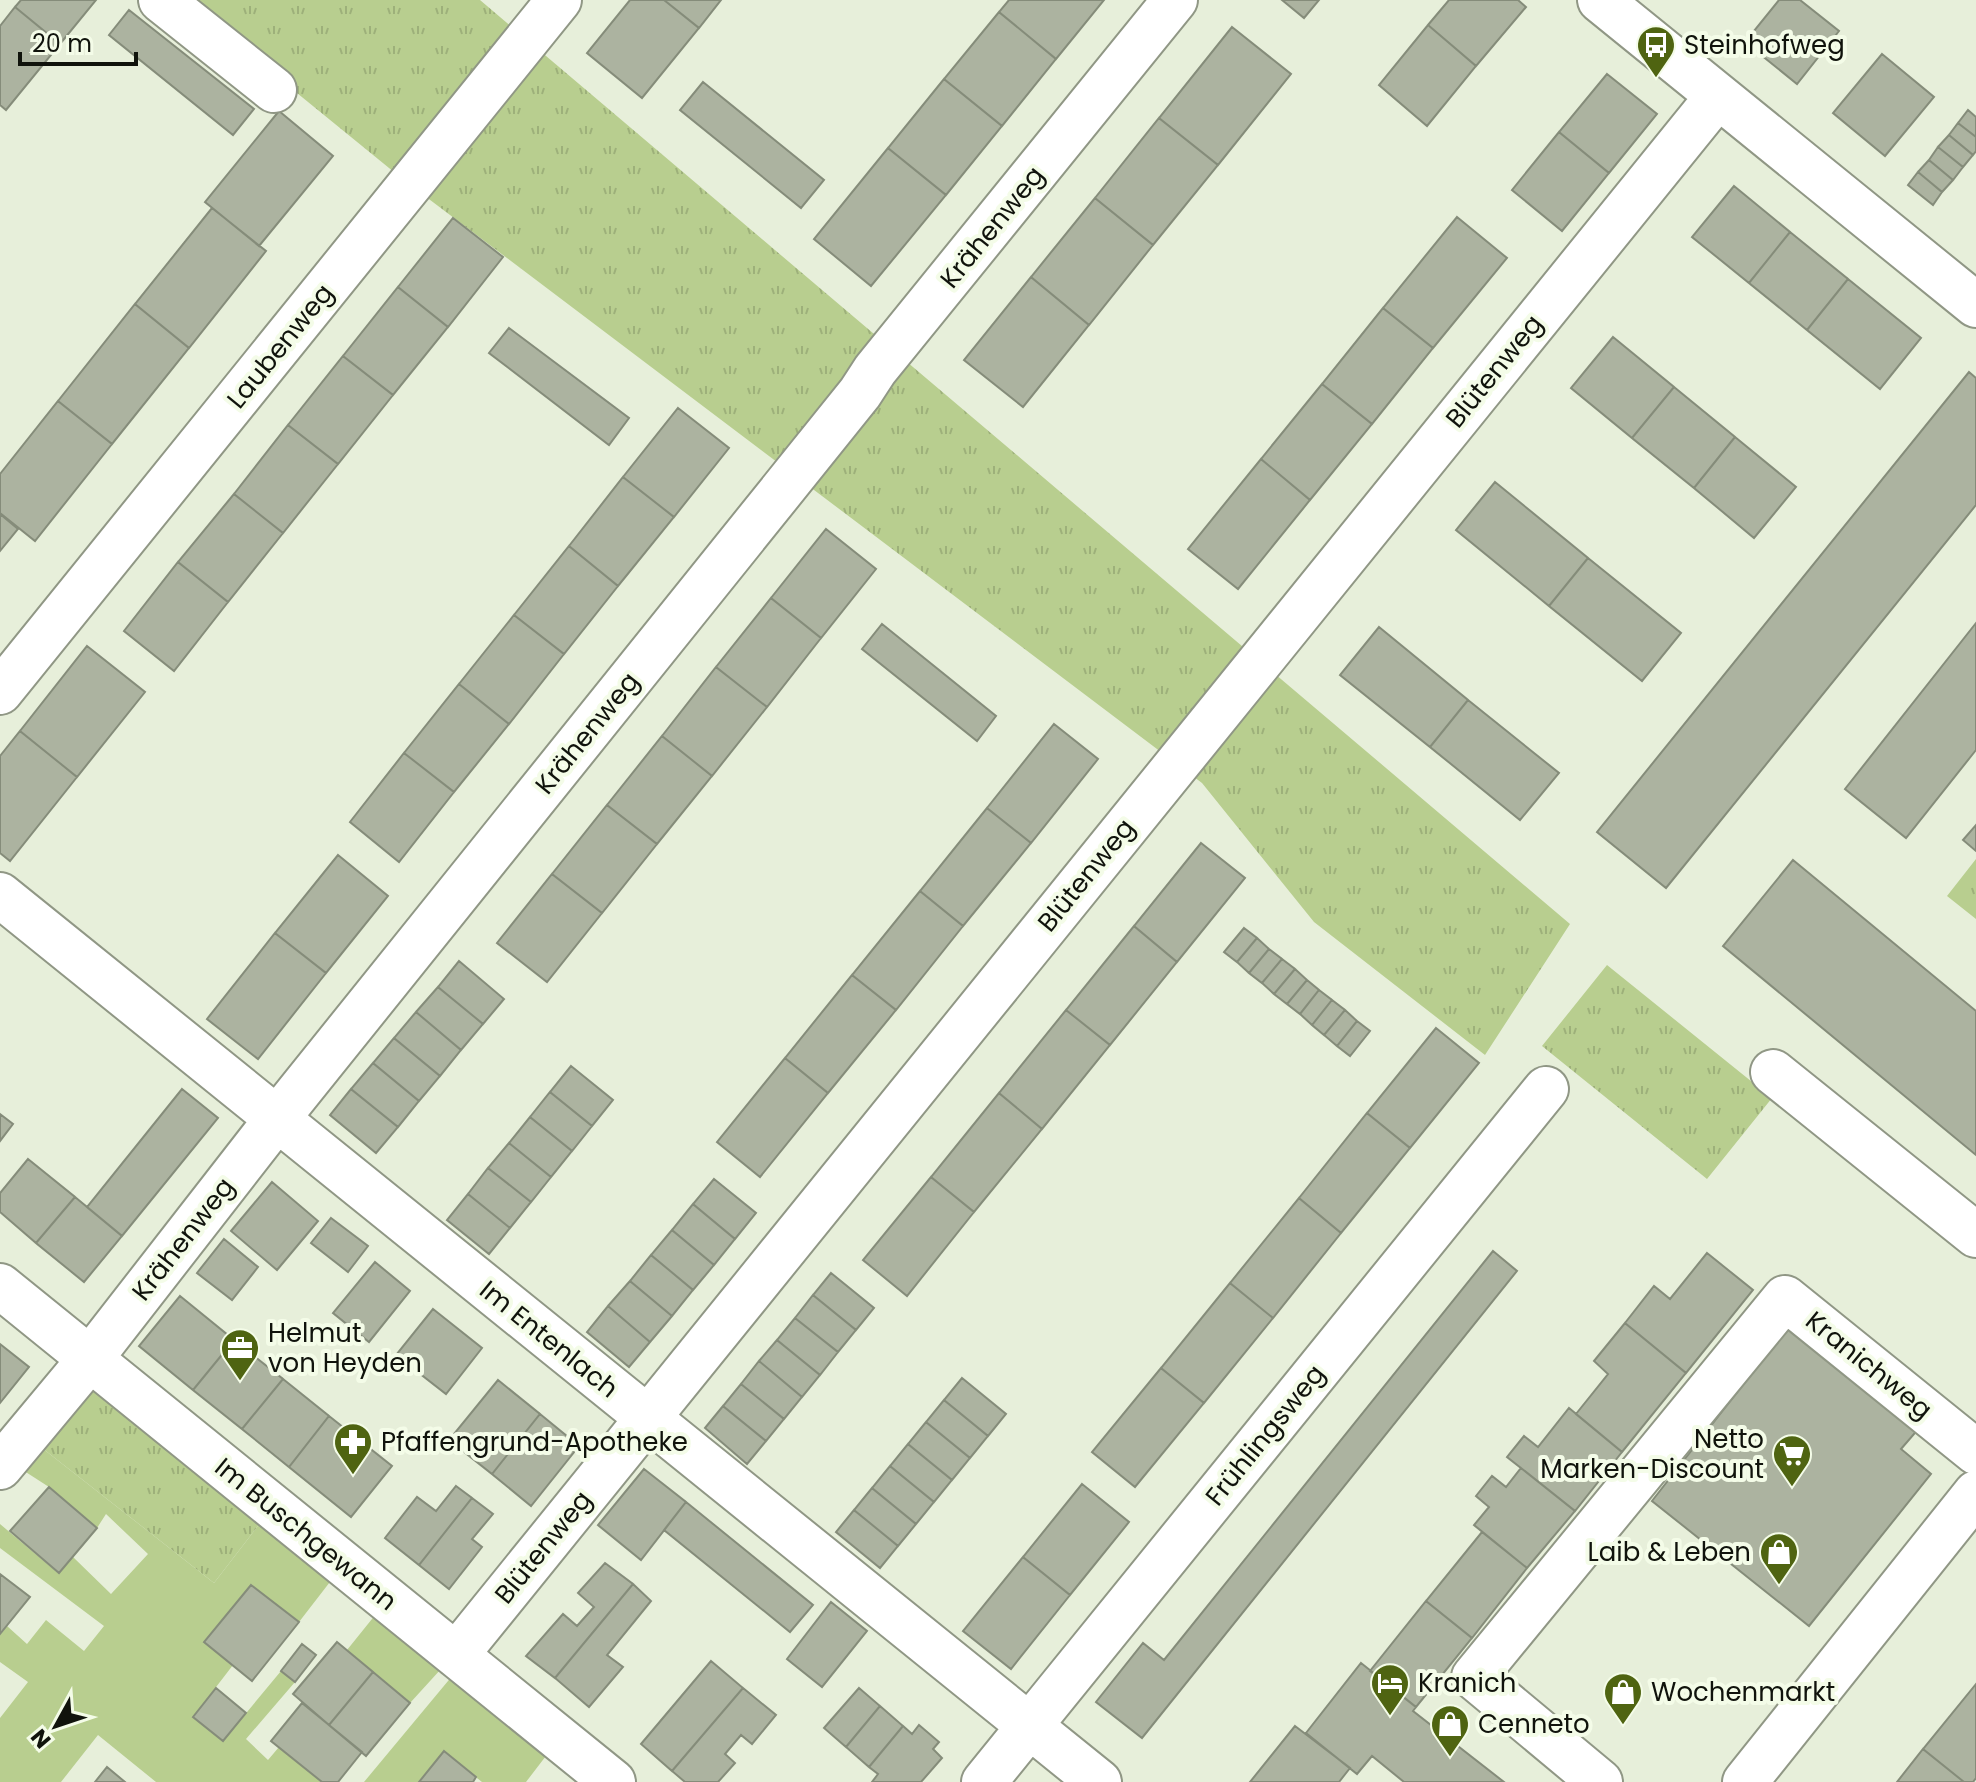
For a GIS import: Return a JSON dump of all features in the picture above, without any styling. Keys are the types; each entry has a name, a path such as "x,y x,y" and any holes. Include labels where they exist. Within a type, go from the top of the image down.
{"street":[{"path":"161,0 274,90"},
{"name":"Laubenweg","path":"0,692 559,0"},
{"name":"Krähenweg","path":"0,1467 90,1359 276,1120 860,393 875,370 1175,0"},
{"path":"1600,0 1976,305"},
{"name":"Blütenweg","path":"456,1655 1718,96"},
{"name":"Im Entenlach","path":"0,895 1099,1782"},
{"path":"1773,1072 1976,1235"},
{"name":"Frühlingsweg","path":"984,1782 1546,1089"},
{"name":"Im Buschgewann","path":"0,1286 613,1782"},
{"name":"Kranichweg","path":"1600,1782 1474,1677 1785,1298 1976,1452"},
{"path":"1745,1782 1976,1493"}],"green space":[{"path":"183,0 480,0 1570,924 1485,1055 1314,922 1202,783 405,181"},
{"path":"1976,859 1976,919 1947,896"},
{"path":"1607,965 1772,1098 1707,1179 1542,1046"},
{"path":"85,1383 261,1522 214,1583 37,1444"},
{"path":"37,1444 214,1583 261,1522 333,1578 299,1622 251,1585 204,1642 233,1665 193,1717 223,1741 281,1671 295,1682 246,1739 268,1760 279,1747 322,1782 156,1782 98,1735 61,1782 0,1782 0,1718 28,1682 0,1662 0,1634 7,1626 27,1644 46,1620 84,1651 104,1626 0,1548 0,1524 58,1573 73,1557 111,1594 148,1554 106,1514 97,1528 49,1487 18,1467"},
{"path":"376,1614 441,1669 410,1703 347,1650"},
{"path":"453,1675 549,1752 526,1782 482,1782 444,1752 419,1782 364,1782"}],"building":[{"path":"21,0 96,0 60,44 15,7"},
{"path":"630,0 664,0 699,28 642,98 587,53"},
{"path":"664,0 721,0 699,28"},
{"path":"1009,0 1104,0 1056,59 999,12"},
{"path":"1282,0 1319,0 1304,18"},
{"path":"1449,0 1518,0 1526,7 1476,66 1428,25"},
{"path":"1779,0 1800,0 1839,31 1797,84 1745,42"},
{"path":"15,7 60,44 6,110 0,105 0,26"},
{"path":"129,10 254,109 233,135 109,35"},
{"path":"999,12 1056,59 1002,126 944,79"},
{"path":"1428,25 1476,66 1427,126 1379,85"},
{"path":"1232,27 1291,74 1218,165 1159,118"},
{"path":"1882,54 1934,97 1885,156 1833,113"},
{"path":"1607,74 1657,114 1609,173 1559,132"},
{"path":"944,79 1002,126 946,195 888,148"},
{"path":"703,82 824,180 801,208 680,110"},
{"path":"1968,110 1976,117 1976,137 1958,123"},
{"path":"279,111 333,156 259,246 205,202"},
{"path":"1159,118 1218,165 1153,245 1095,198"},
{"path":"1958,123 1976,137 1973,155 1949,135"},
{"path":"1559,132 1609,173 1562,231 1512,190"},
{"path":"1949,135 1973,155 1963,167 1938,147"},
{"path":"1938,147 1963,167 1953,180 1929,160"},
{"path":"888,148 946,195 871,286 814,239"},
{"path":"1929,160 1953,180 1942,192 1918,172"},
{"path":"1918,172 1942,192 1933,205 1908,185"},
{"path":"1734,186 1790,232 1749,283 1692,237"},
{"path":"1095,198 1153,245 1089,325 1031,277"},
{"path":"212,208 266,251 189,348 135,304"},
{"path":"1457,217 1507,258 1433,348 1383,308"},
{"path":"453,218 503,257 448,327 398,287"},
{"path":"1790,232 1848,279 1807,330 1749,283"},
{"path":"1031,277 1089,325 1023,407 964,360"},
{"path":"1848,279 1921,338 1880,389 1807,330"},
{"path":"398,287 448,327 393,395 343,356"},
{"path":"135,304 189,348 112,444 58,401"},
{"path":"1383,308 1433,348 1372,424 1322,384"},
{"path":"509,328 629,418 609,445 489,353"},
{"path":"1613,337 1674,387 1632,438 1571,388"},
{"path":"343,356 393,395 338,464 288,425"},
{"path":"1969,372 1976,378 1976,505 1666,888 1597,832"},
{"path":"1322,384 1372,424 1310,500 1261,459"},
{"path":"1674,387 1735,437 1694,488 1632,438"},
{"path":"58,401 112,444 35,541 0,513 0,474"},
{"path":"678,408 729,448 674,517 623,477"},
{"path":"288,425 338,464 283,533 234,494"},
{"path":"1735,437 1796,487 1754,538 1694,488"},
{"path":"1261,459 1310,500 1238,589 1188,549"},
{"path":"623,477 674,517 618,586 569,546"},
{"path":"1495,482 1588,558 1549,606 1456,530"},
{"path":"234,494 283,533 228,602 178,562"},
{"path":"0,514 18,529 0,551"},
{"path":"826,529 876,569 821,638 771,598"},
{"path":"569,546 618,586 564,654 514,615"},
{"path":"1588,558 1681,633 1642,681 1549,606"},
{"path":"178,562 228,602 174,671 124,631"},
{"path":"771,598 821,638 767,707 716,667"},
{"path":"514,615 564,654 509,724 459,684"},
{"path":"1976,623 1976,750 1906,838 1845,789"},
{"path":"882,624 996,716 977,741 862,649"},
{"path":"1379,627 1468,700 1430,747 1340,675"},
{"path":"87,646 145,692 77,777 20,731"},
{"path":"716,667 767,707 712,776 662,736"},
{"path":"459,684 509,724 454,792 404,753"},
{"path":"1468,700 1559,773 1520,820 1430,747"},
{"path":"1054,724 1098,759 1031,843 987,808"},
{"path":"20,731 77,777 10,861 0,853 0,756"},
{"path":"662,736 712,776 657,844 607,805"},
{"path":"404,753 454,792 399,862 350,822"},
{"path":"607,805 657,844 602,913 552,874"},
{"path":"987,808 1031,843 963,926 920,891"},
{"path":"1976,825 1976,851 1963,840"},
{"path":"1201,843 1245,878 1177,962 1134,926"},
{"path":"338,855 388,896 326,973 275,933"},
{"path":"1793,860 1976,1011 1976,1155 1723,946"},
{"path":"552,874 602,913 547,982 497,943"},
{"path":"920,891 963,926 896,1010 852,975"},
{"path":"1134,926 1177,962 1110,1045 1066,1010"},
{"path":"1244,928 1257,938 1237,962 1224,952"},
{"path":"275,933 326,973 258,1059 207,1019"},
{"path":"1257,938 1269,949 1249,973 1237,962"},
{"path":"1269,949 1282,959 1262,983 1249,973"},
{"path":"1282,959 1295,969 1274,994 1262,983"},
{"path":"459,961 504,999 483,1024 438,987"},
{"path":"1295,969 1307,980 1287,1004 1274,994"},
{"path":"852,975 896,1010 828,1093 785,1058"},
{"path":"1307,980 1319,990 1300,1014 1287,1004"},
{"path":"438,987 483,1024 461,1050 416,1012"},
{"path":"1319,990 1332,1000 1312,1025 1300,1014"},
{"path":"1332,1000 1345,1010 1324,1035 1312,1025"},
{"path":"1066,1010 1110,1045 1042,1129 999,1093"},
{"path":"1345,1010 1357,1021 1337,1046 1324,1035"},
{"path":"416,1012 461,1050 440,1076 394,1038"},
{"path":"1357,1021 1370,1031 1350,1056 1337,1046"},
{"path":"1436,1028 1479,1063 1410,1148 1367,1113"},
{"path":"394,1038 440,1076 419,1101 373,1063"},
{"path":"785,1058 828,1093 760,1177 717,1142"},
{"path":"373,1063 419,1101 398,1127 351,1089"},
{"path":"571,1066 613,1100 592,1126 550,1092"},
{"path":"182,1089 218,1118 122,1236 87,1207"},
{"path":"351,1089 398,1127 376,1153 330,1115"},
{"path":"550,1092 592,1126 572,1151 530,1117"},
{"path":"999,1093 1042,1129 974,1212 931,1177"},
{"path":"1367,1113 1410,1148 1341,1233 1299,1198"},
{"path":"0,1114 13,1124 0,1141"},
{"path":"530,1117 572,1151 551,1177 509,1143"},
{"path":"509,1143 551,1177 531,1202 488,1168"},
{"path":"28,1159 75,1197 36,1243 0,1212 0,1193"},
{"path":"488,1168 531,1202 510,1228 468,1194"},
{"path":"931,1177 974,1212 907,1296 863,1260"},
{"path":"714,1179 756,1213 735,1239 693,1204"},
{"path":"272,1182 318,1221 277,1270 231,1231"},
{"path":"468,1194 510,1228 489,1254 447,1220"},
{"path":"75,1197 122,1236 84,1282 36,1243"},
{"path":"1299,1198 1341,1233 1273,1318 1230,1283"},
{"path":"693,1204 735,1239 714,1265 672,1230"},
{"path":"331,1218 368,1246 348,1272 311,1243"},
{"path":"672,1230 714,1265 693,1290 651,1255"},
{"path":"224,1239 258,1267 232,1300 197,1273"},
{"path":"1493,1251 1517,1271 1142,1738 1096,1702 1143,1643 1164,1660"},
{"path":"1707,1253 1753,1290 1686,1373 1625,1323 1654,1286 1670,1299"},
{"path":"651,1255 693,1290 672,1316 630,1281"},
{"path":"375,1262 410,1291 369,1342 333,1313"},
{"path":"831,1273 874,1308 856,1330 813,1295"},
{"path":"630,1281 672,1316 650,1342 608,1306"},
{"path":"1230,1283 1273,1318 1204,1403 1161,1368"},
{"path":"813,1295 856,1330 838,1352 795,1318"},
{"path":"180,1296 234,1340 193,1390 139,1346"},
{"path":"608,1306 650,1342 629,1367 587,1332"},
{"path":"433,1309 482,1348 446,1394 396,1355"},
{"path":"795,1318 838,1352 820,1375 777,1340"},
{"name":"Netto Marken-Discount","path":"1792,1322 1921,1426 1901,1449 1931,1474 1809,1626 1652,1501"},
{"path":"1625,1323 1686,1373 1622,1452 1576,1414 1608,1374 1594,1361"},
{"path":"234,1340 283,1379 242,1429 193,1390"},
{"path":"777,1340 820,1375 802,1397 759,1361"},
{"path":"0,1344 29,1367 0,1403"},
{"path":"759,1361 802,1397 784,1419 741,1384"},
{"path":"1161,1368 1204,1403 1135,1487 1092,1452"},
{"path":"962,1378 1006,1414 988,1436 944,1400"},
{"path":"283,1379 329,1416 289,1467 242,1429"},
{"path":"498,1380 540,1414 492,1474 449,1440"},
{"path":"741,1384 784,1419 766,1441 723,1406"},
{"path":"944,1400 988,1436 970,1458 926,1422"},
{"path":"723,1406 766,1441 747,1464 705,1428"},
{"path":"1569,1408 1622,1452 1575,1511 1507,1457 1524,1436 1538,1447"},
{"path":"540,1414 579,1446 531,1506 492,1474"},
{"path":"329,1416 392,1466 351,1517 289,1467"},
{"path":"926,1422 970,1458 952,1480 908,1444"},
{"path":"908,1444 952,1480 934,1502 890,1466"},
{"path":"890,1466 934,1502 916,1524 872,1488"},
{"path":"1521,1468 1575,1511 1527,1568 1474,1525 1489,1507 1476,1496 1492,1476 1506,1487"},
{"path":"644,1469 686,1502 641,1560 598,1525"},
{"path":"1082,1484 1129,1522 1070,1595 1023,1557"},
{"path":"456,1486 472,1498 419,1565 385,1538 417,1497 436,1511"},
{"path":"49,1487 97,1528 59,1573 10,1531"},
{"path":"872,1488 916,1524 898,1546 854,1510"},
{"path":"472,1498 493,1514 472,1539 482,1547 449,1589 419,1565"},
{"path":"686,1502 813,1605 790,1632 664,1530"},
{"path":"854,1510 898,1546 880,1568 836,1532"},
{"path":"1482,1532 1527,1568 1472,1638 1426,1601"},
{"path":"1023,1557 1070,1595 1011,1669 963,1631"},
{"path":"605,1563 633,1584 555,1678 526,1656 563,1614 577,1626 594,1607 578,1593"},
{"path":"0,1574 30,1597 0,1634"},
{"path":"633,1584 651,1601 607,1655 623,1667 589,1707 555,1678"},
{"path":"251,1585 299,1622 252,1681 204,1642"},
{"path":"1426,1601 1472,1638 1416,1707 1370,1671"},
{"path":"831,1602 867,1631 822,1687 787,1659"},
{"path":"337,1642 373,1672 329,1725 293,1694"},
{"path":"302,1644 316,1655 295,1682 281,1671"},
{"path":"711,1661 743,1688 672,1771 641,1744"},
{"path":"1361,1663 1416,1707 1413,1711 1504,1782 1404,1782 1372,1756 1357,1774 1306,1733"},
{"path":"373,1672 410,1703 366,1756 329,1725"},
{"path":"1976,1684 1976,1778 1973,1782 1964,1782 1923,1749"},
{"path":"216,1688 246,1713 223,1741 193,1717"},
{"path":"743,1688 776,1715 752,1744 741,1735 725,1754 735,1763 718,1782 685,1782 672,1771"},
{"path":"859,1688 880,1706 846,1747 824,1728"},
{"path":"302,1703 362,1752 338,1782 322,1782 271,1741"},
{"path":"880,1706 903,1726 869,1767 846,1747"},
{"path":"919,1725 939,1742 933,1749 942,1758 921,1782 872,1782 878,1774 869,1767 903,1726 912,1734"},
{"path":"1295,1726 1350,1768 1339,1782 1250,1782"},
{"path":"1923,1749 1964,1782 1897,1782"},
{"path":"444,1751 476,1777 473,1782 419,1782"},
{"path":"107,1767 125,1782 95,1782"}],"place":[{"name":"Steinhofweg","path":"1656,79"},
{"name":"Helmut von Heyden","path":"240,1382"},
{"name":"Pfaffengrund-Apotheke","path":"353,1476"},
{"name":"Netto Marken-Discount","path":"1792,1488"},
{"name":"Laib & Leben","path":"1779,1586"},
{"name":"Kranich","path":"1390,1717"},
{"name":"Wochenmarkt","path":"1623,1726"},
{"name":"Cenneto","path":"1450,1758"}]}
